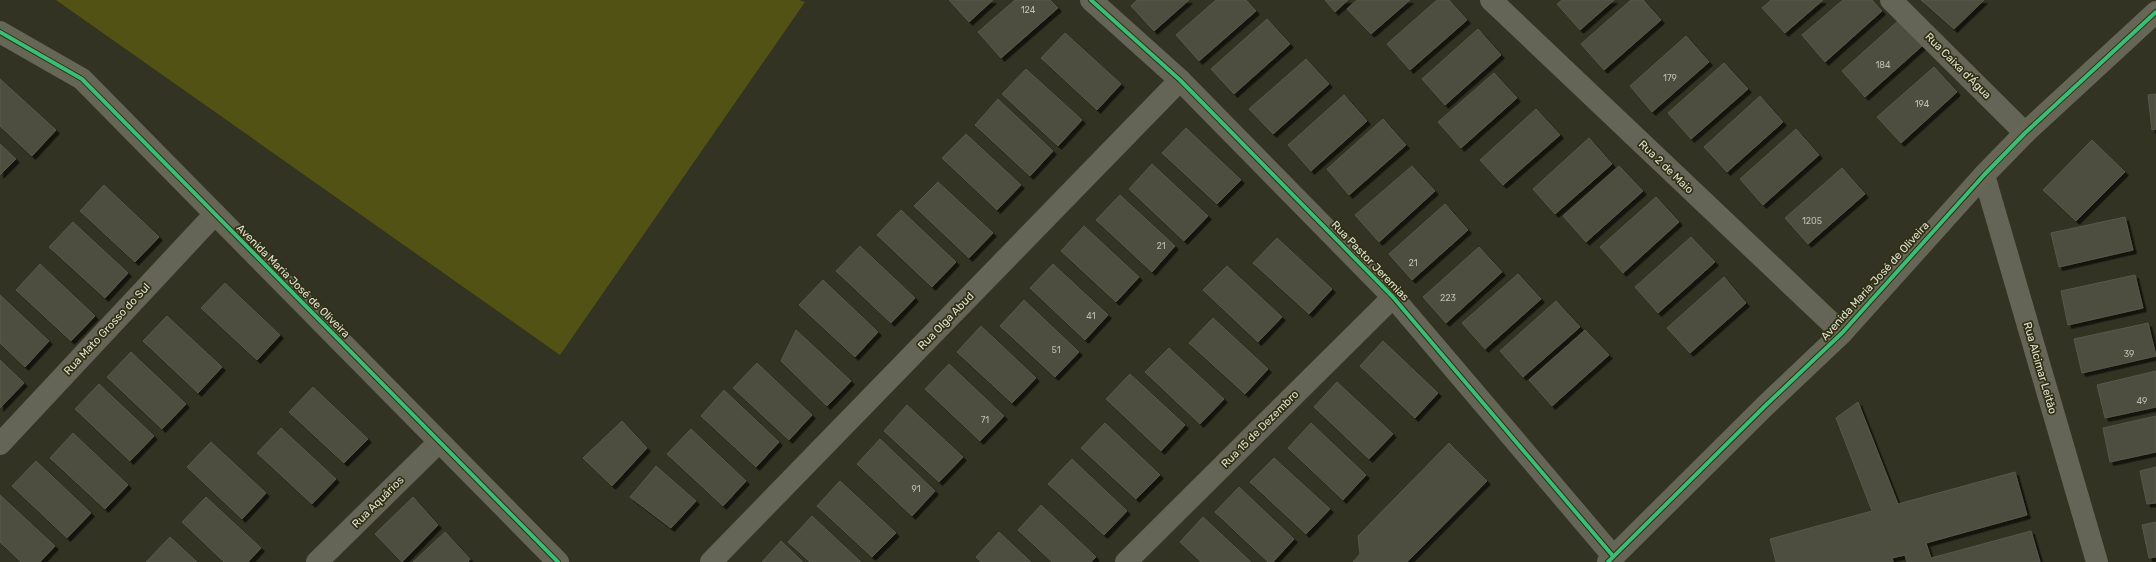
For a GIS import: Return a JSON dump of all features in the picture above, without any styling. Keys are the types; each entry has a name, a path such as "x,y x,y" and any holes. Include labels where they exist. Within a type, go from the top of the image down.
{"street":[{"name":"Rua Pastor Jeremias","path":"1091,0 1180,80 1393,297 1611,559"},
{"name":"Rua 2 de Maio","path":"1491,0 1842,333"},
{"name":"Rua Caixa d'Água","path":"1890,0 2025,133"},
{"name":"Avenida Maria José de Oliveira","path":"1611,559 1765,406 1842,333 1984,175 2025,133 2156,12"},
{"name":"Avenida Maria José de Oliveira","path":"0,32 82,79 558,562"},
{"name":"Rua Olga Abud","path":"712,562 1180,80"},
{"name":"Rua Alcimar Leitão","path":"1984,175 2097,562"},
{"name":"Rua Mato Grosso do Sul","path":"0,444 215,214"},
{"name":"Rua 15 de Dezembro","path":"1126,562 1393,297"},
{"name":"Rua Aquários","path":"317,562 439,442"}],"shaded area":[{"path":"56,0 799,0 805,2 560,355"}],"building":[{"path":"949,0 993,0 969,22"},
{"path":"1015,0 1050,0 1058,8 1001,58 978,32"},
{"path":"1137,0 1189,0 1154,31 1131,6"},
{"path":"1216,0 1246,0 1256,11 1199,61 1176,35"},
{"path":"1325,0 1348,0 1335,12"},
{"path":"1357,0 1410,0 1371,34 1347,9"},
{"path":"1437,0 1449,0 1467,20 1410,70 1387,44"},
{"path":"1562,0 1614,0 1580,30 1557,4"},
{"path":"1631,0 1643,0 1661,20 1604,70 1581,44"},
{"path":"1771,0 1823,0 1785,33 1762,8"},
{"path":"1843,0 1872,0 1882,11 1825,62 1802,35"},
{"path":"1921,0 1984,0 1954,29"},
{"path":"1267,19 1290,44 1234,94 1211,69"},
{"path":"1898,21 1922,46 1865,97 1842,71"},
{"path":"1478,29 1501,55 1445,105 1422,79"},
{"path":"1065,33 1121,84 1097,110 1041,58"},
{"path":"1686,36 1709,62 1652,112 1630,86"},
{"path":"1306,59 1329,84 1273,134 1249,109"},
{"path":"1724,63 1748,89 1691,139 1668,113"},
{"path":"1934,67 1957,92 1901,143 1877,117"},
{"path":"1026,69 1082,120 1058,146 1002,94"},
{"path":"1494,73 1517,98 1461,148 1438,122"},
{"path":"0,79 56,130 32,156 0,126"},
{"path":"2156,94 2156,129 2152,130 2148,95"},
{"path":"1344,95 1367,121 1311,171 1288,145"},
{"path":"1760,96 1783,122 1727,172 1704,147"},
{"path":"998,99 1053,151 1030,176 975,125"},
{"path":"1536,109 1560,135 1503,185 1480,160"},
{"path":"1383,119 1406,145 1349,195 1327,169"},
{"path":"1186,128 1241,180 1217,204 1162,153"},
{"path":"1796,129 1819,155 1763,205 1740,179"},
{"path":"966,134 1021,185 997,210 942,158"},
{"path":"1589,138 1612,164 1555,214 1533,189"},
{"path":"2092,140 2125,172 2076,221 2043,190"},
{"path":"0,144 16,159 0,175"},
{"path":"1152,164 1208,216 1184,241 1129,189"},
{"path":"1412,166 1435,191 1379,242 1355,215"},
{"path":"1619,166 1643,191 1586,242 1563,216"},
{"path":"1842,168 1865,194 1808,244 1785,218"},
{"path":"938,182 993,233 969,258 914,206"},
{"path":"104,185 159,237 135,262 80,211"},
{"path":"1120,195 1175,246 1152,272 1096,220"},
{"path":"1656,197 1679,222 1623,273 1600,247"},
{"path":"1445,204 1468,230 1412,280 1389,254"},
{"path":"901,210 956,262 932,287 877,235"},
{"path":"2125,217 2133,250 2059,267 2051,233"},
{"path":"73,222 128,273 105,298 49,247"},
{"path":"1084,226 1139,277 1116,302 1061,251"},
{"path":"1691,237 1715,262 1658,313 1635,287"},
{"path":"1277,238 1332,289 1309,314 1253,263"},
{"path":"860,246 915,298 891,323 836,271"},
{"path":"1479,247 1502,272 1446,323 1423,297"},
{"path":"40,264 95,316 71,341 16,290"},
{"path":"1053,264 1108,315 1085,340 1030,288"},
{"path":"1227,266 1282,317 1258,342 1203,290"},
{"path":"1518,274 1541,299 1485,349 1462,323"},
{"path":"2135,275 2143,308 2068,325 2061,291"},
{"path":"1724,277 1746,303 1690,353 1667,328"},
{"path":"823,280 878,332 855,357 799,305"},
{"path":"225,283 280,335 257,360 201,308"},
{"path":"0,295 49,341 25,367 0,343"},
{"path":"1024,300 1079,352 1055,377 1000,326"},
{"path":"1556,301 1580,327 1523,377 1500,351"},
{"path":"167,316 222,367 198,393 143,341"},
{"path":"1213,318 1268,369 1245,394 1189,343"},
{"path":"2148,323 2156,356 2082,373 2074,339"},
{"path":"981,326 1036,378 1012,403 957,352"},
{"path":"796,330 851,381 827,406 781,361"},
{"path":"1585,330 1609,355 1552,406 1529,380"},
{"path":"1383,341 1438,393 1415,418 1360,366"},
{"path":"1169,348 1224,399 1200,424 1145,372"},
{"path":"131,352 186,404 162,429 107,377"},
{"path":"0,360 24,383 0,408"},
{"path":"757,363 812,415 789,440 733,388"},
{"path":"949,364 1004,416 980,441 925,389"},
{"path":"2156,371 2156,407 2105,418 2097,385"},
{"path":"1130,374 1185,425 1161,451 1106,399"},
{"path":"1337,382 1393,434 1369,459 1314,407"},
{"path":"99,384 154,436 130,461 75,409"},
{"path":"313,387 368,439 344,463 289,412"},
{"path":"724,390 779,442 756,467 701,416"},
{"path":"1858,402 1898,504 2015,472 2027,515 1926,543 1931,558 2031,531 2040,562 1907,562 1905,555 1892,558 1893,562 1776,562 1770,539 1872,511 1836,418"},
{"path":"907,405 963,457 939,482 884,431"},
{"path":"2156,416 2156,452 2110,462 2103,428"},
{"path":"622,421 647,448 612,486 583,458"},
{"path":"1105,423 1160,475 1136,499 1081,448"},
{"path":"1311,423 1366,475 1343,500 1288,448"},
{"path":"281,428 336,479 312,504 257,453"},
{"path":"691,429 746,481 723,506 667,454"},
{"path":"73,433 128,485 105,509 50,458"},
{"path":"880,439 935,491 912,516 857,464"},
{"path":"211,442 266,493 242,519 187,467"},
{"path":"1449,443 1487,481 1407,562 1353,562 1360,554 1358,536"},
{"path":"1274,458 1330,509 1306,534 1250,482"},
{"path":"1072,459 1127,511 1104,535 1048,484"},
{"path":"36,461 91,513 67,538 12,486"},
{"path":"656,466 696,501 671,528 630,497"},
{"path":"2156,467 2156,503 2147,504 2140,471"},
{"path":"840,481 896,533 872,557 817,506"},
{"path":"1239,487 1294,539 1273,562 1268,562 1215,512"},
{"path":"0,495 55,546 40,562 21,562 0,542"},
{"path":"206,497 261,548 248,562 224,562 182,522"},
{"path":"413,497 438,525 402,562 375,534"},
{"path":"1041,505 1096,557 1091,562 1052,562 1018,530"},
{"path":"812,516 861,562 810,562 788,542"},
{"path":"1203,517 1251,562 1201,562 1180,542"},
{"path":"2156,522 2156,557 2149,558 2142,525"},
{"path":"445,532 470,559 468,562 413,562"},
{"path":"999,532 1031,562 981,562 976,557"},
{"path":"170,537 197,562 146,562"},
{"path":"781,541 803,562 762,562"}],"cycle path":[{"path":"1091,0 1180,80 1393,297 1613,556"},
{"path":"1608,562 1765,406 1842,333 1984,175 2025,133 2156,12"},
{"path":"0,32 82,79 558,562"}]}
